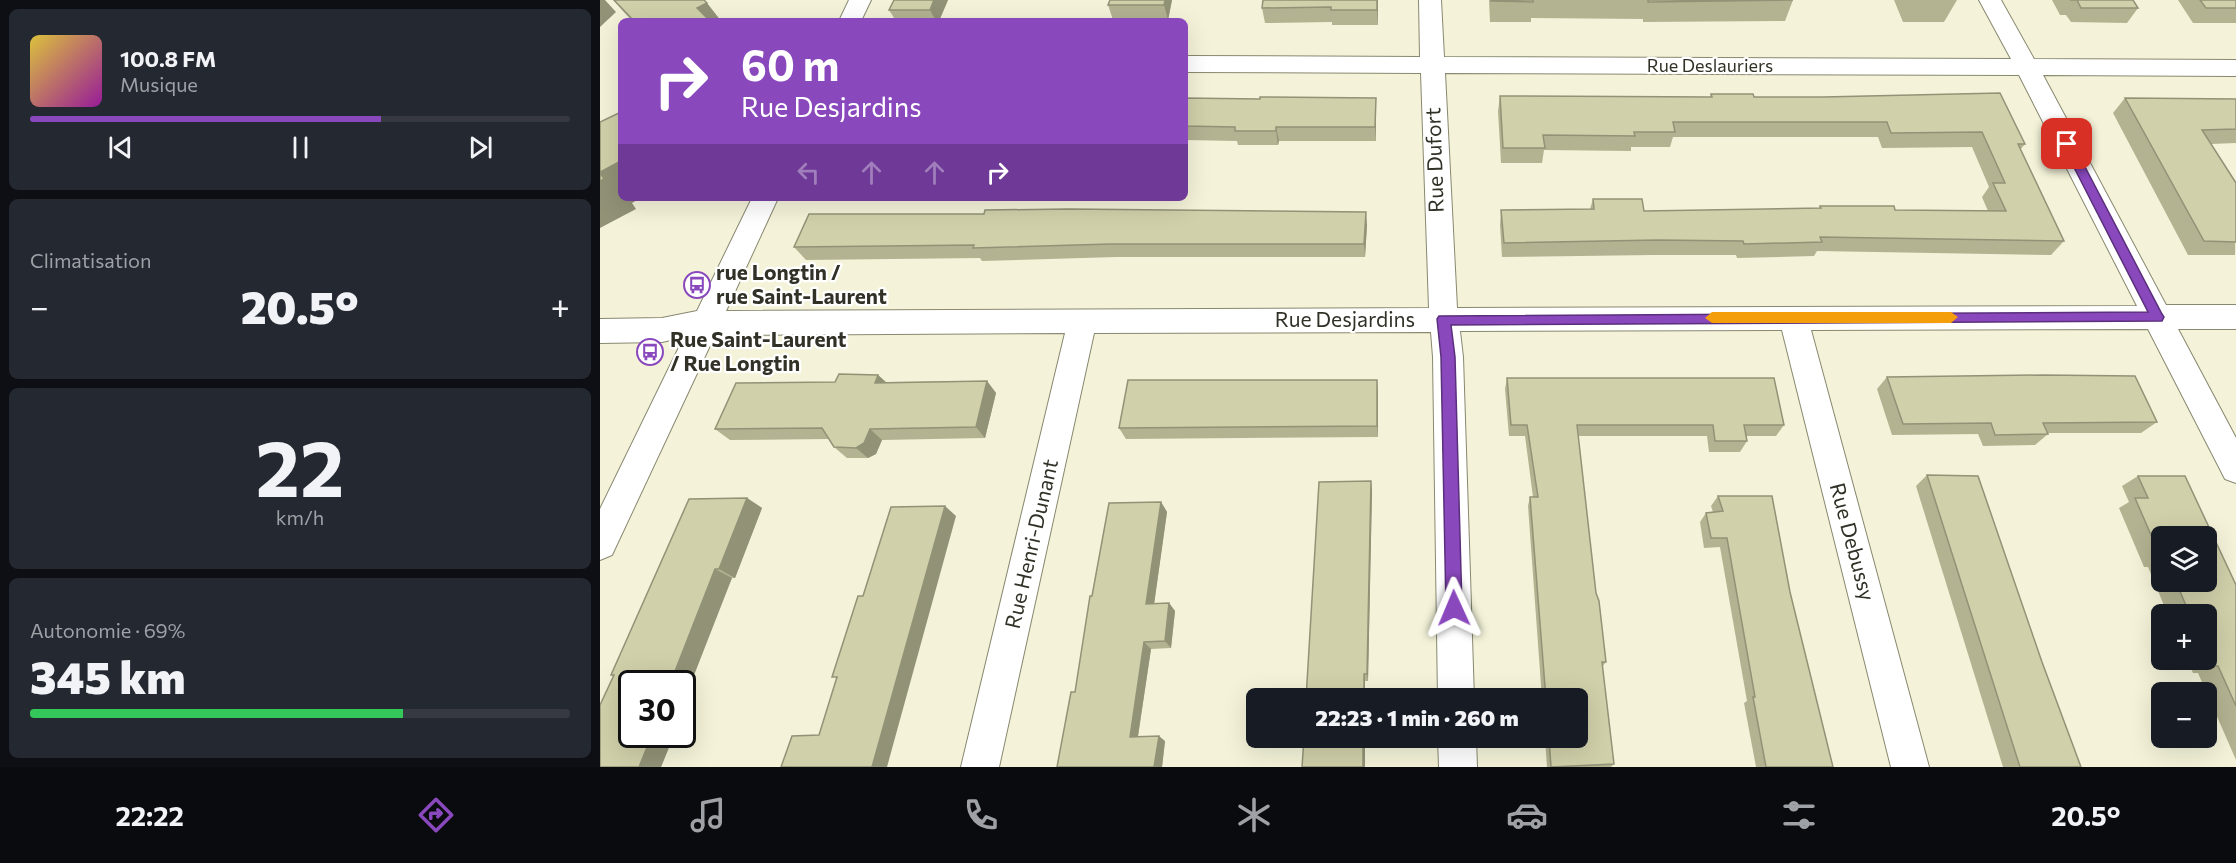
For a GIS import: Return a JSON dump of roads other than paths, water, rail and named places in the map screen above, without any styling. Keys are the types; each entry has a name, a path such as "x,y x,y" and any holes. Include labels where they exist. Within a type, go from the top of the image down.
{"street":[{"path":"851,18 860,0"},
{"name":"Rue Dufort","path":"1430,0 1443,319"},
{"path":"1990,0 2236,469"},
{"name":"Rue Deslauriers","path":"1188,64 2236,68"},
{"path":"600,543 764,201"},
{"name":"Rue Debussy","path":"1793,317 1910,767"},
{"name":"Rue Desjardins","path":"600,331 662,330 705,323 2236,317"},
{"path":"1443,319 1448,357 1456,688"},
{"name":"Rue Henri-Dunant","path":"980,767 1082,321"},
{"path":"1457,748 1458,767"}],"place":[{"name":"rue Longtin / rue Saint-Laurent","path":"697,285"},
{"name":"Rue Saint-Laurent / Rue Longtin","path":"650,352"}]}
